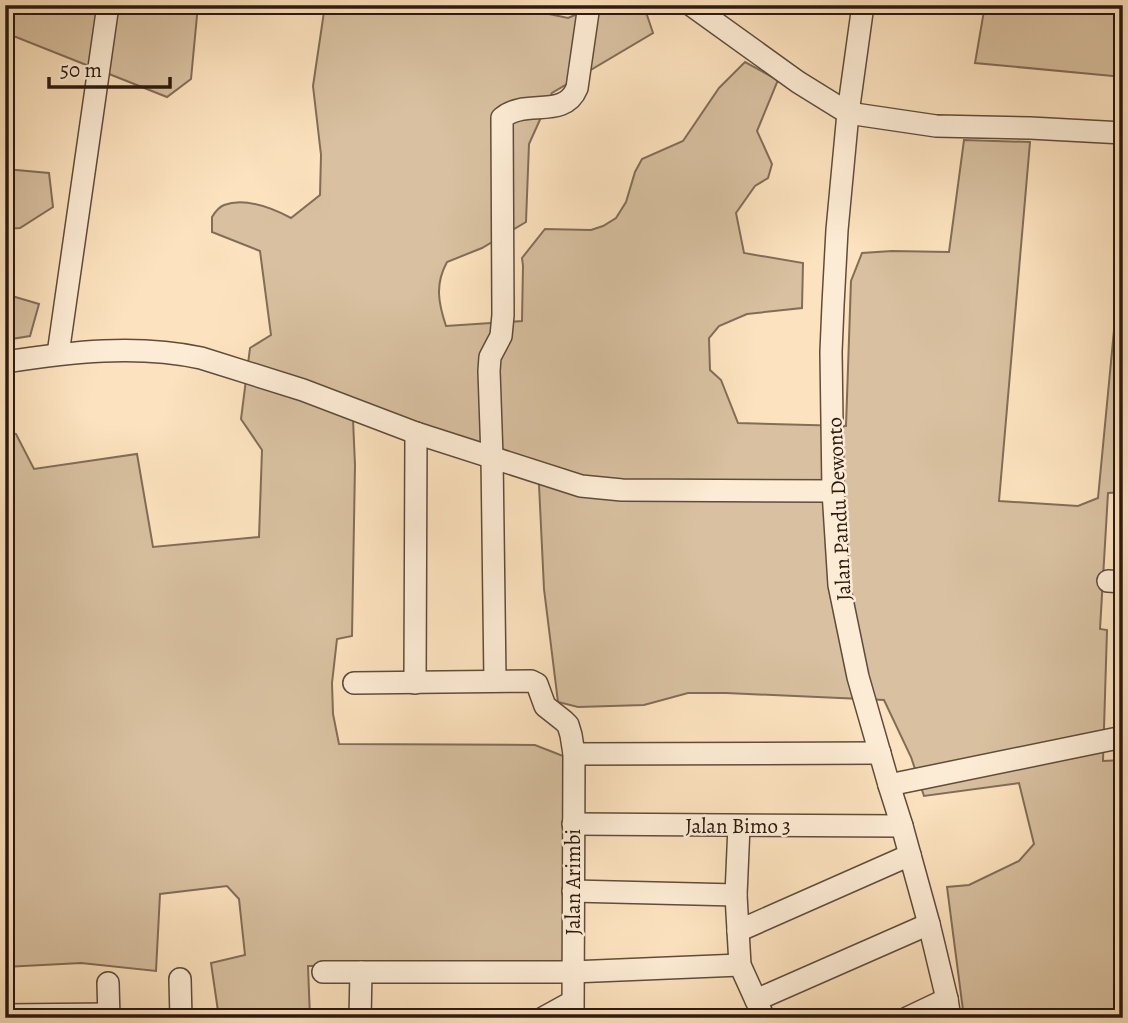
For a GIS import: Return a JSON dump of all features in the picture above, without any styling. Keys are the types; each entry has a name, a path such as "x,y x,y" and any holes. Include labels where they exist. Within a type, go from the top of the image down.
{"street":[{"path":"58,354 108,5"},
{"path":"354,683 495,681 489,371 490,356 501,336 503,315 502,118 516,109 561,104 574,96 589,5"},
{"path":"691,5 798,82 848,113 936,126 1123,133"},
{"name":"Jalan Pandu Dewonto","path":"863,5 848,113 837,230 831,352 839,585 858,677 910,855 949,1008"},
{"path":"5,362 99,351 153,351 201,358 303,390 416,433 580,486 622,490 834,491"},
{"path":"415,683 416,433"},
{"name":"Jalan Arimbi","path":"495,681 531,681 537,684 545,706 564,721 571,734 572,1010"},
{"path":"889,785 1123,737"},
{"path":"573,754 880,753"},
{"name":"Jalan Bimo 3","path":"573,824 902,826"},
{"path":"739,826 736,895 740,965 760,1009 929,925"},
{"path":"738,931 910,855"},
{"path":"573,891 736,895"},
{"path":"323,972 572,972 740,965"},
{"path":"360,972 360,1018"},
{"path":"180,979 181,1018"},
{"path":"5,1015 109,1016 108,983"},
{"path":"907,1018 949,1008"},
{"path":"543,1018 572,1010"}],"shaded area":[{"path":"5,5 198,5 191,79 167,97 16,37 5,36"},
{"path":"325,5 522,5 525,9 568,18 599,5 635,5 647,15 653,33 552,93 529,144 526,222 482,248 447,262 439,293 446,326 522,321 522,258 545,229 591,230 616,218 626,202 642,159 683,141 719,88 745,62 778,80 757,131 772,164 768,178 755,186 736,213 744,253 803,263 802,308 747,314 719,326 709,338 710,370 721,380 738,423 846,426 851,281 862,253 949,252 964,140 1030,142 999,501 1078,506 1098,498 1123,236 1123,492 1108,493 1100,629 1107,630 1103,761 1123,760 1123,1018 964,1018 947,887 969,885 1019,861 1034,844 1019,783 924,796 911,757 884,700 688,693 644,705 578,707 558,702 544,589 538,464 353,419 355,465 352,636 337,639 332,683 333,714 339,744 535,745 563,756 563,964 308,966 310,1018 219,1018 211,963 245,955 239,899 227,886 160,894 156,971 81,963 5,967 5,430 16,434 34,469 137,454 153,547 259,537 262,450 241,419 250,348 271,335 260,251 212,232 212,217 222,206 241,202 267,207 291,218 320,195 321,155 313,86"},
{"path":"985,5 1123,5 1123,77 975,63"},
{"path":"5,169 49,173 53,207 20,228 5,229"},
{"path":"5,294 39,304 30,336 5,340"}]}
